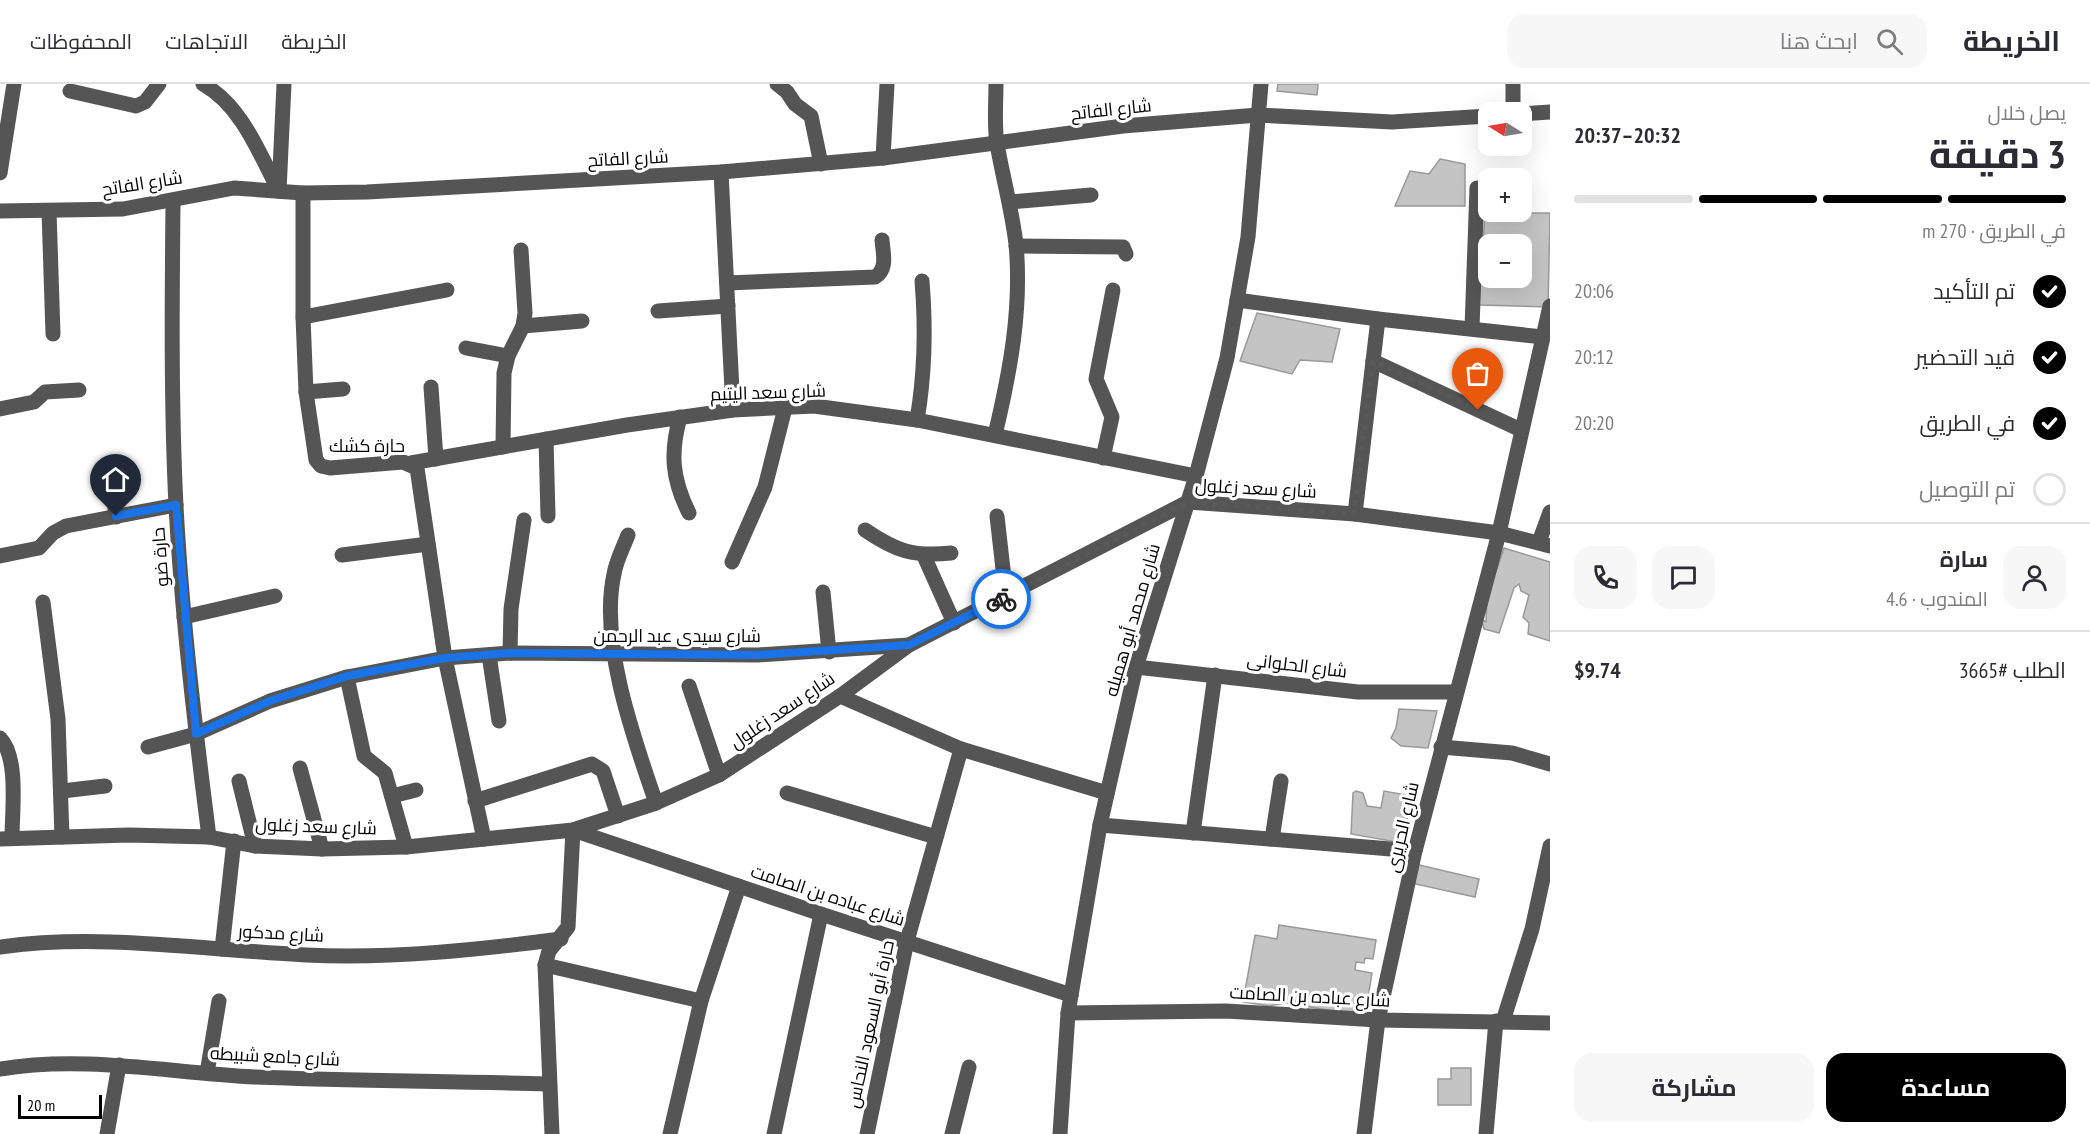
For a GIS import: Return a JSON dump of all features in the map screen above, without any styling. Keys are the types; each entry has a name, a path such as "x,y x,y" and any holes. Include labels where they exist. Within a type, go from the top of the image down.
{"street":[{"path":"0,173 14,84"},
{"path":"70,91 136,106 145,102 159,84"},
{"path":"203,84 213,90 241,120 279,191"},
{"path":"279,191 284,84"},
{"path":"777,84 788,92 795,104 811,116 821,164"},
{"path":"883,158 886,84"},
{"path":"995,435 1011,363 1017,310 1016,246 1011,201 997,142 996,84"},
{"name":"شارع محمد أبو هميله","path":"1060,1134 1068,1014 1100,825 1136,667 1196,476 1227,358 1248,237 1261,84"},
{"path":"1513,84 1513,102"},
{"path":"1532,113 1550,112"},
{"name":"شارع الفاتح","path":"0,211 123,209 173,202 198,193 234,188 303,193 431,189 721,172 883,158 1124,126 1258,115 1392,122 1478,117"},
{"path":"721,172 733,410"},
{"path":"1472,328 1477,188"},
{"name":"حارة كشك","path":"303,193 303,317 306,392 316,460 321,466 411,464 417,468 420,476 445,658 484,839"},
{"path":"1011,201 1091,195"},
{"name":"حارة ضو","path":"173,202 172,354 176,505 184,617 209,837"},
{"path":"49,211 53,334"},
{"path":"727,283 875,277 881,274 884,266 882,240"},
{"path":"1016,246 1123,247 1126,254"},
{"path":"503,447 504,373 508,356 523,326 525,313 521,250"},
{"path":"917,420 924,374 926,328 922,281"},
{"path":"1103,458 1112,417 1096,379 1113,290"},
{"path":"303,317 447,291"},
{"path":"1237,300 1378,319 1543,337"},
{"path":"658,311 728,306"},
{"name":"شارع الحريرى","path":"1364,1134 1378,1020 1415,851 1455,692 1499,533 1550,306"},
{"path":"1354,514 1378,319"},
{"path":"523,326 582,321"},
{"path":"466,348 508,356"},
{"path":"1373,361 1521,430"},
{"path":"431,387 436,459"},
{"path":"306,392 343,389"},
{"path":"0,409 34,402 45,392 79,390"},
{"name":"شارع سعد اليتيم","path":"411,464 680,417 733,410 814,406 917,420 1196,476"},
{"path":"732,562 765,487 785,408"},
{"path":"680,417 673,441 672,466 678,491 689,513"},
{"path":"546,439 548,516"},
{"path":"111,472 116,516"},
{"name":"شارع سعد زغلول","path":"6,838 209,837 255,846 322,849 406,847 573,830 656,803 719,775 840,696 909,645 1188,502 1354,514 1499,533 1544,544"},
{"path":"0,556 39,548 53,532 66,526 176,505"},
{"path":"1544,544 1550,512"},
{"path":"997,516 1006,596"},
{"path":"510,653 511,609 524,520"},
{"path":"865,530 892,548 924,556 951,554"},
{"path":"628,535 614,574 610,614 615,654 632,730 656,803"},
{"path":"342,555 428,544"},
{"path":"924,556 954,623"},
{"path":"823,592 828,652"},
{"path":"184,617 275,596"},
{"path":"43,602 58,719 62,837"},
{"name":"شارع سيدى عبد الرحمن","path":"148,747 196,734 270,701 347,676 445,658 510,653 758,655 909,645"},
{"path":"489,655 499,721"},
{"name":"شارع الحلوانى","path":"1136,667 1358,692 1455,692"},
{"path":"1193,833 1215,675"},
{"path":"347,676 364,756 386,773 406,847"},
{"path":"689,687 719,775"},
{"path":"840,696 961,749 1107,793"},
{"path":"0,738 5,743 12,764 6,838"},
{"path":"1441,747 1512,753 1550,764"},
{"name":"حارة أبو السعود النحاس","path":"867,1134 907,941 961,749"},
{"path":"475,801 592,764 603,771 618,816"},
{"path":"300,768 322,849"},
{"path":"239,781 255,846"},
{"path":"1272,839 1281,781"},
{"path":"62,790 105,786"},
{"path":"392,796 417,790"},
{"path":"787,793 936,837"},
{"path":"1100,825 1415,851"},
{"path":"552,1134 548,1084 545,965 549,951 561,939 568,927 573,830"},
{"name":"شارع عباده بن الصامت","path":"573,830 1071,995"},
{"path":"222,949 234,841"},
{"path":"1486,1134 1499,1021 1532,929 1550,846"},
{"path":"670,1134 702,1001 739,886"},
{"path":"774,1134 821,914"},
{"name":"شارع مدكور","path":"0,947 27,943 125,941 307,955 392,955 477,950 561,939"},
{"path":"545,965 702,1001"},
{"path":"207,1073 219,1001"},
{"name":"شارع عباده بن الصامت","path":"1068,1014 1226,1011 1378,1020 1550,1023"},
{"name":"شارع جامع شبيطه","path":"0,1068 64,1063 119,1065 254,1077 548,1084"},
{"path":"107,1134 119,1065"},
{"path":"952,1134 969,1067"}],"building":[{"path":"1278,84 1318,84 1317,95 1277,91"},
{"path":"1440,159 1465,164 1465,206 1395,206 1410,171 1429,174"},
{"path":"1532,213 1550,213 1548,307 1479,305 1480,288 1532,288 1532,234 1484,234 1484,222 1532,222"},
{"path":"1257,313 1340,329 1332,362 1300,360 1292,374 1240,361"},
{"path":"1504,548 1550,562 1550,641 1528,634 1529,623 1523,617 1529,595 1521,591 1519,584 1514,588 1499,633 1484,629 1481,619 1486,622 1487,598"},
{"path":"1399,709 1437,711 1428,748 1401,746 1391,738 1396,728"},
{"path":"1356,791 1363,793 1367,806 1381,808 1384,791 1412,796 1402,843 1351,834 1353,793"},
{"path":"1415,864 1479,879 1475,897 1411,883"},
{"path":"1279,925 1376,940 1373,959 1365,958 1364,963 1356,962 1355,970 1372,973 1365,1016 1285,1003 1269,1006 1243,1002 1255,935 1277,939"},
{"path":"1451,1068 1471,1068 1471,1105 1438,1105 1438,1079 1451,1079"}],"way so far":[{"path":"1001,599 1188,502 1354,514 1373,361 1478,410"}],"route":[{"path":"116,516 176,505 196,734 270,701 347,676 445,658 510,653 758,655 909,645 1001,599"}]}
